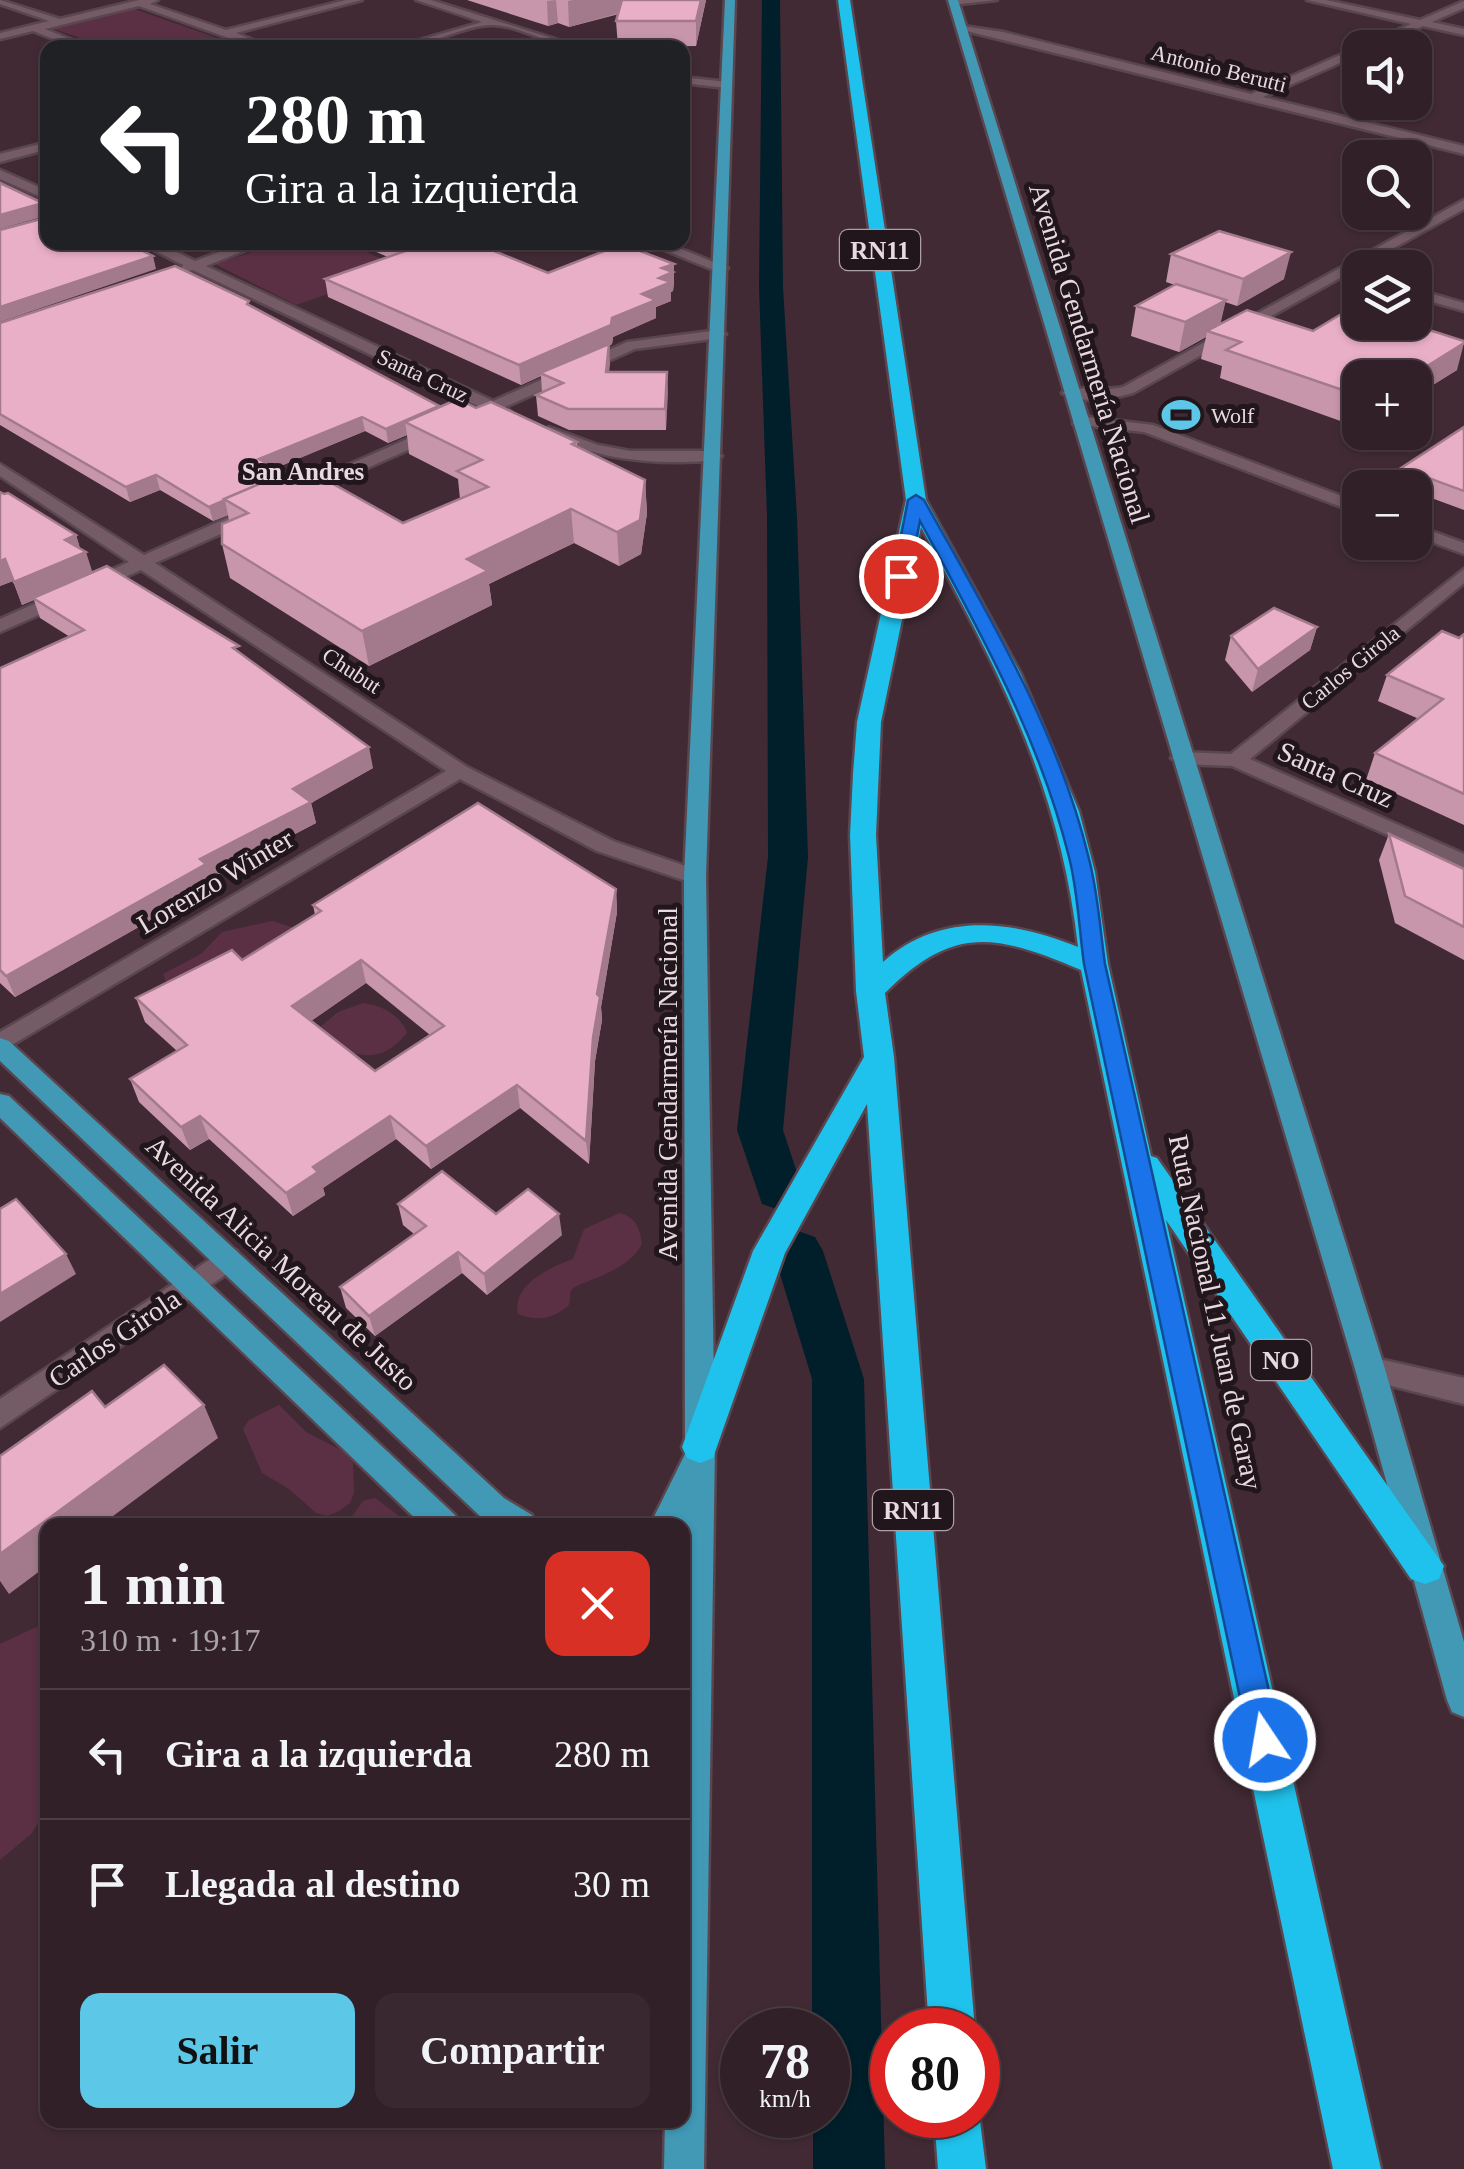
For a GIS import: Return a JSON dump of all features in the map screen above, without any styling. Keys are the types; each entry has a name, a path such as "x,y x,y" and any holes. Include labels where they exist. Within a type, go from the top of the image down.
{"highway":[{"name":"Ruta Nacional 11 Juan de Garay","path":"844,0 916,500 868,722 863,836 870,991 879,1056 950,2008"},
{"name":"Ruta Nacional 11 Juan de Garay","path":"916,500 1012,676 1052,766 1080,860 1094,964 1357,2169"},
{"path":"870,991 898,959 929,943 966,933 1001,932 1037,940 1094,964"},
{"path":"700,1447 769,1251 879,1056"},
{"name":"NO","path":"1138,1155 1424,1566"},
{"path":"960,2138 962,2169"}],"main road":[{"name":"Avenida Gendarmería Nacional","path":"690,1711 700,1447 695,876 730,0"},
{"name":"Avenida Gendarmería Nacional","path":"954,1 1070,393 1370,1369 1464,1700"},
{"name":"Avenida Alicia Moreau de Justo","path":"0,1045 493,1508 509,1518"},
{"path":"0,1103 437,1518"},
{"path":"669,1518 700,1447"},
{"name":"Avenida Gendarmería Nacional","path":"681,2165 682,2128"}],"street":[{"path":"0,36 152,0"},
{"path":"226,34 357,0"},
{"path":"421,0 552,40"},
{"path":"954,1 992,0"},
{"path":"1312,0 1464,32"},
{"path":"0,1 60,22"},
{"path":"139,3 244,40"},
{"path":"1405,30 1464,4"},
{"path":"427,40 492,22"},
{"path":"34,28 66,40"},
{"name":"Antonio Berutti","path":"964,29 1003,35 1464,150"},
{"path":"1253,98 1342,58"},
{"path":"690,82 727,90"},
{"path":"695,96 727,90"},
{"path":"0,158 40,150"},
{"path":"0,174 40,192"},
{"path":"1382,250 1464,204"},
{"name":"Santa Cruz","path":"160,250 591,451 622,458 714,456"},
{"path":"174,272 237,250"},
{"path":"672,250 721,268"},
{"path":"1070,393 1106,396 1128,390 1342,273"},
{"path":"1432,298 1464,308"},
{"path":"283,500 632,345 719,334"},
{"path":"1079,421 1147,428 1342,502"},
{"name":"Chubut","path":"0,469 460,771 605,846 695,876"},
{"path":"0,626 265,508"},
{"path":"1432,537 1464,549"},
{"name":"Carlos Girola","path":"1236,760 1464,574"},
{"name":"Santa Cruz","path":"1181,758 1236,760 1464,862"},
{"name":"Lorenzo Winter","path":"0,1045 460,771"},
{"name":"Carlos Girola","path":"0,1415 227,1259"},
{"path":"1370,1369 1464,1390"}],"shaded area":[{"path":"134,9 223,40 86,40 54,29"},
{"path":"258,250 361,250 403,268 296,305 215,264"},
{"path":"272,921 292,927 297,943 167,984 163,974 201,954 222,932"},
{"path":"363,1003 390,1012 407,1033 384,1052 361,1055 314,1032 338,1012"},
{"path":"620,1213 633,1220 640,1233 642,1244 634,1255 613,1271 574,1288 568,1306 556,1314 531,1318 518,1314 518,1303 527,1286 544,1272 573,1259 584,1229"},
{"path":"279,1405 306,1432 341,1450 353,1463 354,1493 350,1503 339,1511 327,1516 316,1513 289,1489 262,1473 243,1429 249,1420"},
{"path":"375,1498 402,1518 351,1518 363,1501"},
{"path":"40,1625 40,1820 32,1833 0,1860 0,1644"}],"building":[{"path":"622,0 701,0 696,21 616,21"},
{"path":"0,183 40,202 40,204 0,215"},
{"path":"40,219 40,250 141,250 153,256 0,307 0,230"},
{"path":"1219,231 1291,252 1243,279 1171,254"},
{"path":"408,250 492,250 548,273 607,250 638,250 674,264 662,268 673,272 659,278 671,282 642,294 656,300 612,318 611,325 519,365 325,279"},
{"path":"175,266 249,301 247,304 439,406 386,429 362,417 259,459 284,474 209,507 156,475 126,487 0,414 0,323"},
{"path":"1176,284 1226,300 1185,322 1136,306"},
{"path":"1247,310 1313,331 1342,314 1342,340 1432,340 1432,331 1464,343 1432,363 1342,360 1342,390 1226,350 1241,342 1207,331"},
{"path":"609,344 606,372 667,372 665,409 568,409 536,395 563,383 540,373"},
{"path":"458,399 476,408 491,402 577,442 572,444 645,480 640,520 617,532 571,509 467,559 488,571 362,631 222,544 222,524 248,513 224,499 301,466 403,523 488,487 457,471 482,460 405,422"},
{"path":"1464,427 1464,491 1432,479 1432,470 1401,468"},
{"path":"0,492 8,493 76,535 65,540 86,552 14,582 5,559 0,561"},
{"path":"107,566 239,646 233,648 369,747 293,789 311,802 200,859 206,864 6,976 0,970 0,668 84,630 33,598"},
{"path":"1274,608 1317,627 1258,669 1231,636"},
{"path":"1442,631 1459,638 1464,634 1464,794 1375,753 1443,699 1387,675"},
{"path":"478,803 616,889 597,994 600,997 586,1141 517,1085 426,1146 390,1116 313,1167 318,1172 286,1193 200,1116 181,1127 130,1079 187,1045 136,998 232,950 242,960 321,911 313,905","holes":["361,960 444,1026 375,1071 292,1006"]},
{"path":"1389,834 1464,869 1464,927 1405,896"},
{"path":"442,1171 496,1214 528,1189 559,1214 484,1274 458,1252 369,1316 340,1287 426,1226 398,1204"},
{"path":"16,1199 66,1254 0,1294 0,1209"},
{"path":"164,1365 204,1405 49,1518 40,1518 40,1525 0,1554 0,1456 92,1391 105,1407"}],"waterway":[{"path":"771,0 771,287 782,517 788,857 760,1130 779,1191"},
{"path":"798,1251 838,1379 849,2169"}],"place":[{"name":"Wolf","path":"1181,415"}],"district":[{"name":"San Andres","path":"303,471"}],"route":[{"path":"901,576 916,500 1012,676 1052,766 1080,860 1094,964 1265,1740"}]}
